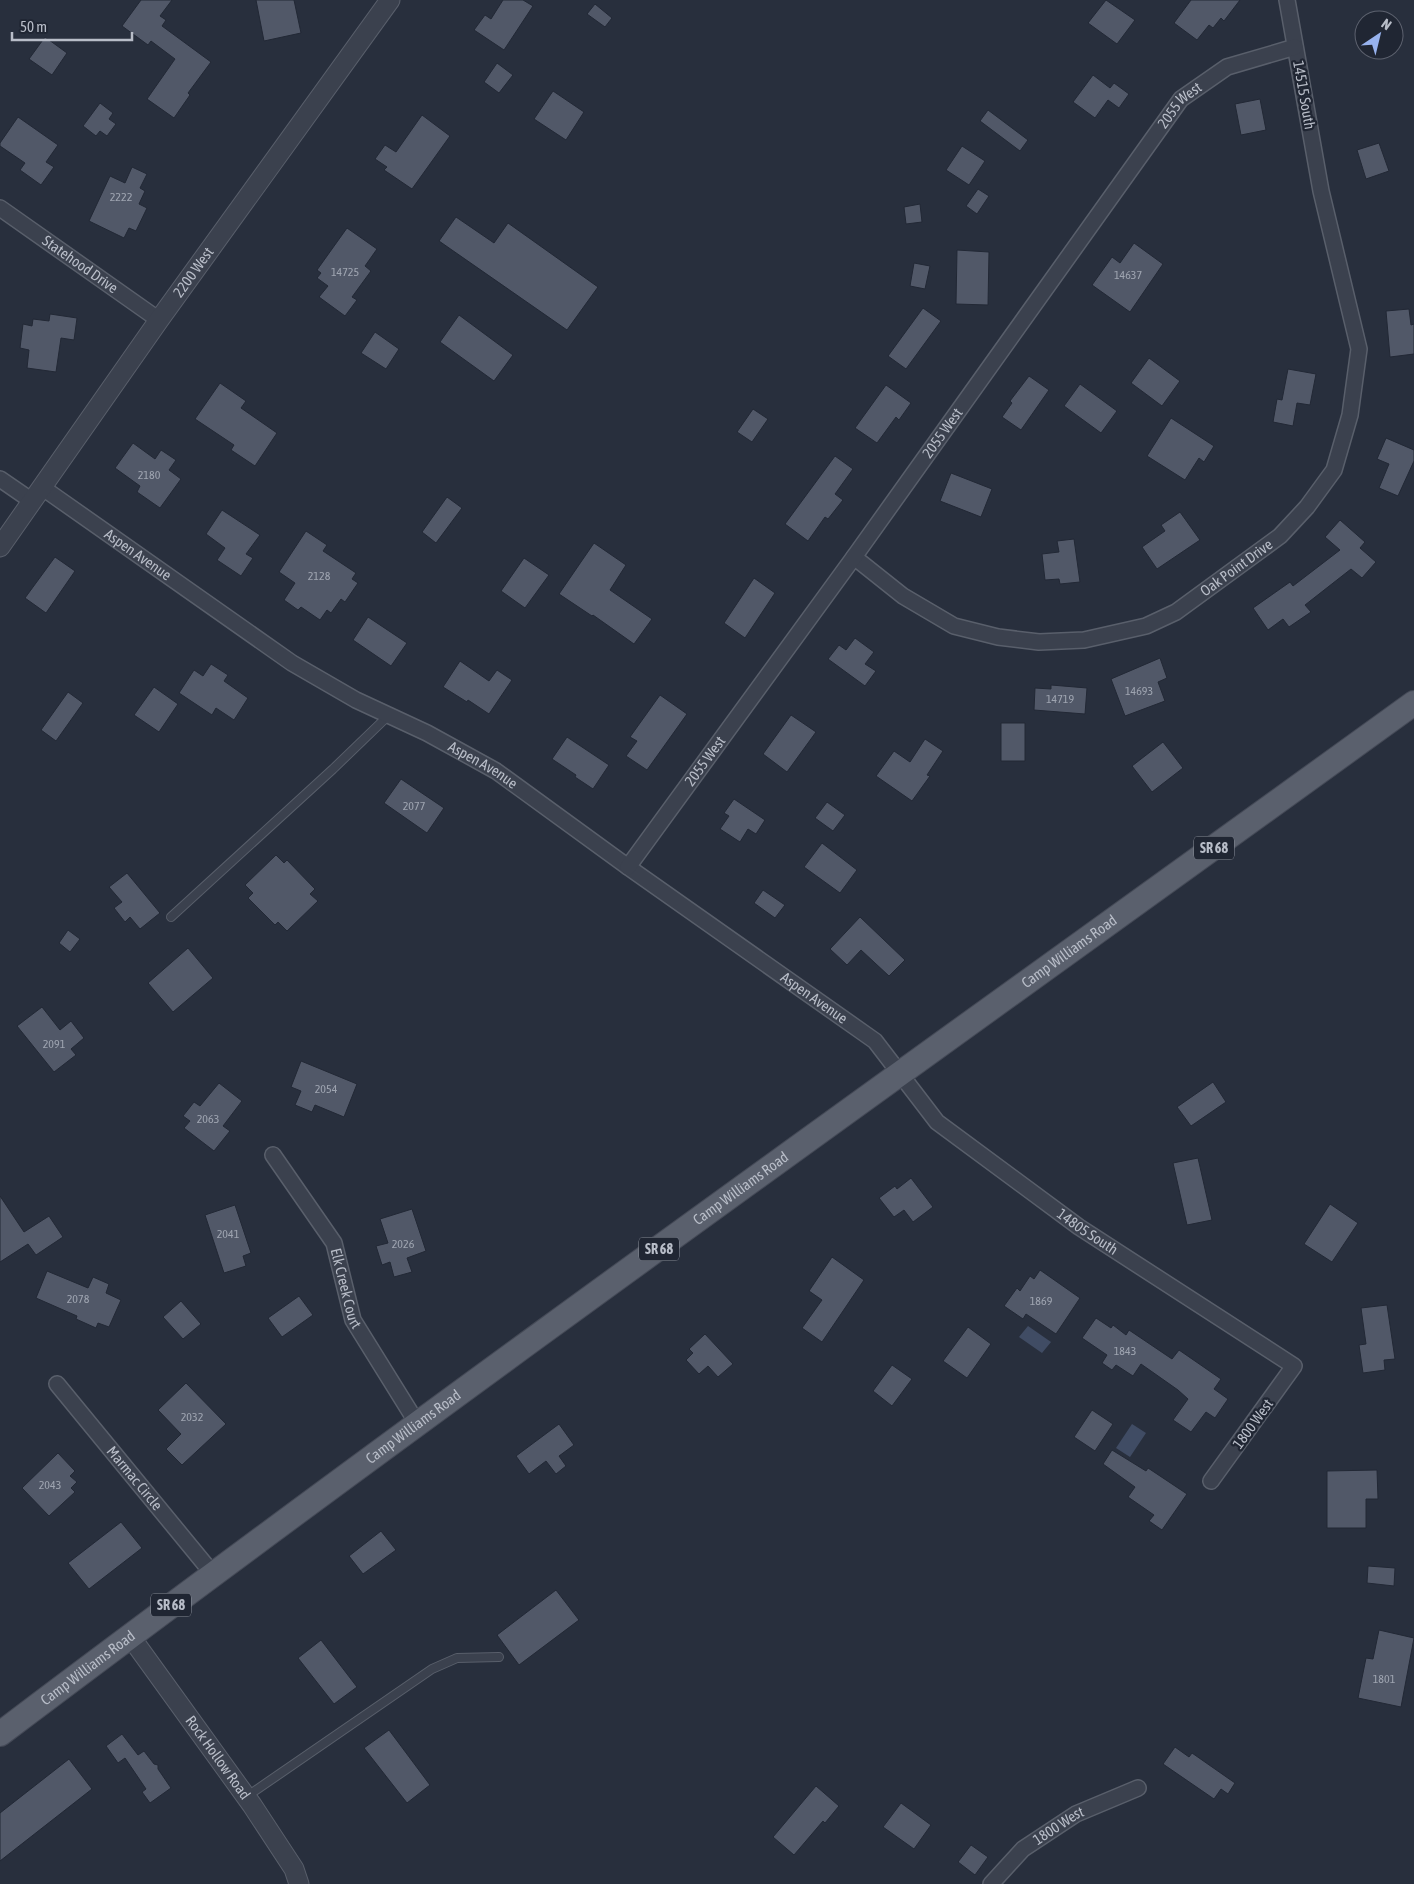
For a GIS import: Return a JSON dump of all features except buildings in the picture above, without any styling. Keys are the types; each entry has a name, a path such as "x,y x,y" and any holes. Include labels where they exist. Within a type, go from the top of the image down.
{"main road":[{"name":"Camp Williams Road","path":"0,1734 417,1423 1414,703"}],"street":[{"name":"2200 West","path":"0,547 159,320 390,0"},
{"name":"14515 South","path":"1286,0 1321,191"},
{"name":"2055 West","path":"628,867 854,557 1181,99 1227,67 1295,47"},
{"name":"Oak Point Drive","path":"854,557 903,596 954,626 998,637 1039,642 1075,641 1146,626 1176,612 1280,536 1307,507 1334,470 1350,415 1359,349 1321,191"},
{"name":"Statehood Drive","path":"0,208 159,320"},
{"name":"Aspen Avenue","path":"0,479 37,495 292,664 356,700 427,733 496,771 628,867 861,1030 875,1041 901,1074"},
{"name":"14805 South","path":"901,1074 937,1122 1079,1227 1294,1366"},
{"name":"Elk Creek Court","path":"273,1156 334,1243 353,1320 417,1423"},
{"name":"1800 West","path":"1211,1481 1294,1366"},
{"name":"Marmac Circle","path":"57,1384 213,1574"},
{"name":"Rock Hollow Road","path":"130,1636 246,1797 294,1869 299,1884"},
{"name":"1800 West","path":"991,1884 1023,1849 1076,1814 1138,1788"}],"lane":[{"path":"171,917 333,769 389,715"},
{"path":"246,1797 432,1669 457,1658 499,1657"}],"water":[{"path":"1028,1326 1051,1342 1042,1353 1019,1337"},
{"path":"1132,1424 1146,1433 1130,1457 1116,1448"}]}
